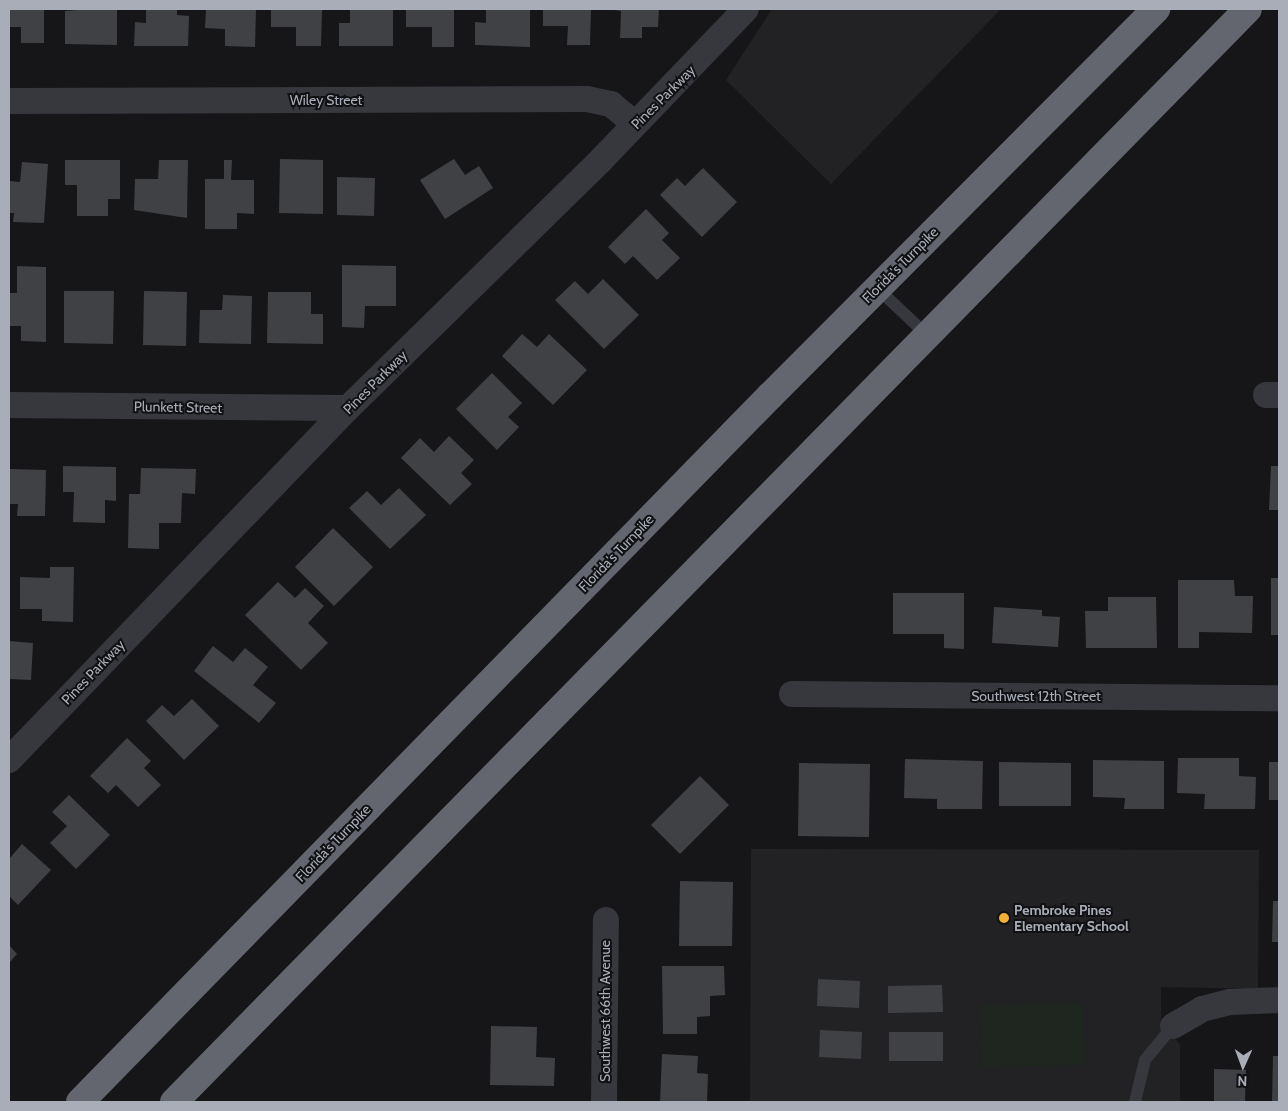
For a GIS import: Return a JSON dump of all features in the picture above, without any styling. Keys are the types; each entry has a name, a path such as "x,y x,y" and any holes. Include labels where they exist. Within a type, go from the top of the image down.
{"highway":[{"name":"Florida's Turnpike","path":"80,1102 877,288 1156,9"},
{"path":"174,1102 926,334 1248,9"}],"street":[{"name":"Pines Parkway","path":"9,760 348,408 636,124 746,9"},
{"name":"Wiley Street","path":"9,101 587,99 611,104 636,124"},
{"name":"Plunkett Street","path":"9,405 348,408"},
{"name":"Southwest 12th Street","path":"792,694 1279,698"},
{"name":"Southwest 66th Avenue","path":"604,1102 606,920"},
{"path":"1173,1026 1202,1009 1221,1004 1279,1000"}],"lane":[{"path":"877,288 926,334"},
{"path":"1135,1102 1145,1060 1173,1026"}],"shaded area":[{"path":"772,9 1001,9 831,184 726,80"},
{"name":"Pembroke Pines Elementary School","path":"751,849 1259,850 1258,989 1161,987 1161,1020 1180,1045 1180,1102 750,1102"},
{"path":"1083,1003 1085,1065 982,1067 981,1005"}],"building":[{"path":"9,9 44,9 44,43 21,43 21,27 9,27"},
{"path":"117,9 117,45 65,44 65,11"},
{"path":"146,9 177,9 177,15 189,16 188,46 134,46 135,22 146,23"},
{"path":"206,9 256,9 255,47 225,46 225,29 205,28"},
{"path":"271,9 322,9 321,46 296,46 296,27 271,27"},
{"path":"350,9 393,9 393,46 339,46 339,23 350,23"},
{"path":"406,9 454,9 454,47 432,47 432,27 406,27"},
{"path":"486,9 530,9 530,47 475,45 475,22 486,23"},
{"path":"543,9 591,9 590,45 567,45 568,26 543,26"},
{"path":"608,9 659,9 658,27 642,27 642,38 620,38 621,11"},
{"path":"280,159 323,160 323,214 279,213"},
{"path":"454,159 465,175 479,166 493,188 445,219 420,180"},
{"path":"65,160 120,160 120,199 108,199 108,216 77,216 77,185 65,185"},
{"path":"159,160 188,160 187,218 134,210 135,179 158,179"},
{"path":"224,160 232,160 231,180 254,180 254,214 237,213 237,229 205,229 205,179 224,179"},
{"path":"22,162 48,164 44,223 13,222 14,213 9,213 9,181 20,182"},
{"path":"703,168 737,202 702,237 660,195 677,178 685,186"},
{"path":"337,177 375,178 374,216 337,215"},
{"path":"646,209 669,233 662,240 680,258 657,280 633,256 625,264 608,247"},
{"path":"342,265 396,266 396,306 365,306 364,328 342,327"},
{"path":"17,266 46,267 46,342 21,341 21,326 9,326 9,293 17,293"},
{"path":"603,279 639,315 604,349 555,300 575,281 588,294"},
{"path":"64,291 114,291 113,344 64,343"},
{"path":"144,291 187,292 186,346 143,345"},
{"path":"268,292 311,292 311,314 323,314 323,344 267,343"},
{"path":"223,295 252,296 251,344 199,343 200,310 222,310"},
{"path":"522,334 537,347 549,334 587,370 553,405 502,356"},
{"path":"492,373 522,403 508,417 519,427 497,450 456,409"},
{"path":"449,436 474,460 461,473 472,484 450,505 401,458 420,438 434,452"},
{"path":"63,466 116,467 116,501 105,500 105,523 73,522 74,492 63,492"},
{"path":"1271,466 1279,466 1279,510 1269,510"},
{"path":"141,468 196,469 195,494 182,493 181,523 159,523 159,549 128,548 129,494 140,494"},
{"path":"9,469 46,470 45,516 17,516 18,504 9,504"},
{"path":"399,488 426,515 390,549 349,508 367,491 381,505"},
{"path":"333,528 373,567 334,606 295,567"},
{"path":"50,567 74,567 73,622 42,621 42,609 20,609 20,577 50,578"},
{"path":"1271,578 1279,578 1279,635 1271,635"},
{"path":"1178,580 1234,580 1235,596 1253,596 1252,633 1199,632 1199,648 1178,648"},
{"path":"278,582 295,598 305,588 324,606 308,623 328,643 301,670 245,615"},
{"path":"893,593 964,593 964,649 944,648 944,634 893,634"},
{"path":"1108,597 1156,597 1157,648 1086,648 1085,611 1108,611"},
{"path":"994,607 1042,610 1042,616 1060,617 1058,647 992,643"},
{"path":"9,641 33,643 31,680 9,679"},
{"path":"213,646 233,662 245,648 268,667 253,685 276,703 259,723 194,671"},
{"path":"192,699 219,726 184,760 146,721 162,705 174,716"},
{"path":"127,738 151,761 144,768 161,785 138,807 116,785 108,793 90,776"},
{"path":"1178,758 1239,758 1239,776 1256,777 1255,809 1204,809 1205,794 1177,793"},
{"path":"905,759 983,761 982,809 937,809 937,799 904,798"},
{"path":"1093,760 1164,761 1164,809 1124,809 1125,798 1093,797"},
{"path":"999,762 1071,763 1071,806 999,806"},
{"path":"1269,762 1279,762 1279,800 1269,800"},
{"path":"799,763 870,764 869,837 798,836"},
{"path":"700,776 729,805 680,854 651,825"},
{"path":"69,795 110,835 76,869 50,843 67,826 52,812"},
{"path":"22,844 51,870 18,905 9,896 9,859"},
{"path":"680,881 733,882 732,946 679,946"},
{"path":"1273,901 1279,901 1279,942 1272,942"},
{"path":"9,945 17,954 9,963"},
{"path":"662,966 724,966 725,995 710,996 710,1016 697,1017 697,1034 663,1034"},
{"path":"818,979 860,981 859,1008 817,1006"},
{"path":"942,985 943,1012 888,1013 888,986"},
{"path":"491,1026 537,1027 536,1057 555,1058 554,1086 490,1085"},
{"path":"820,1030 862,1032 861,1059 819,1057"},
{"path":"889,1032 943,1032 943,1061 889,1061"},
{"path":"662,1054 698,1056 697,1073 708,1074 707,1102 660,1102"},
{"path":"1273,1056 1279,1056 1279,1102 1272,1102"},
{"path":"1214,1069 1246,1070 1245,1102 1214,1102"}],"place":[{"name":"Pembroke Pines Elementary School","path":"1004,918"}]}
